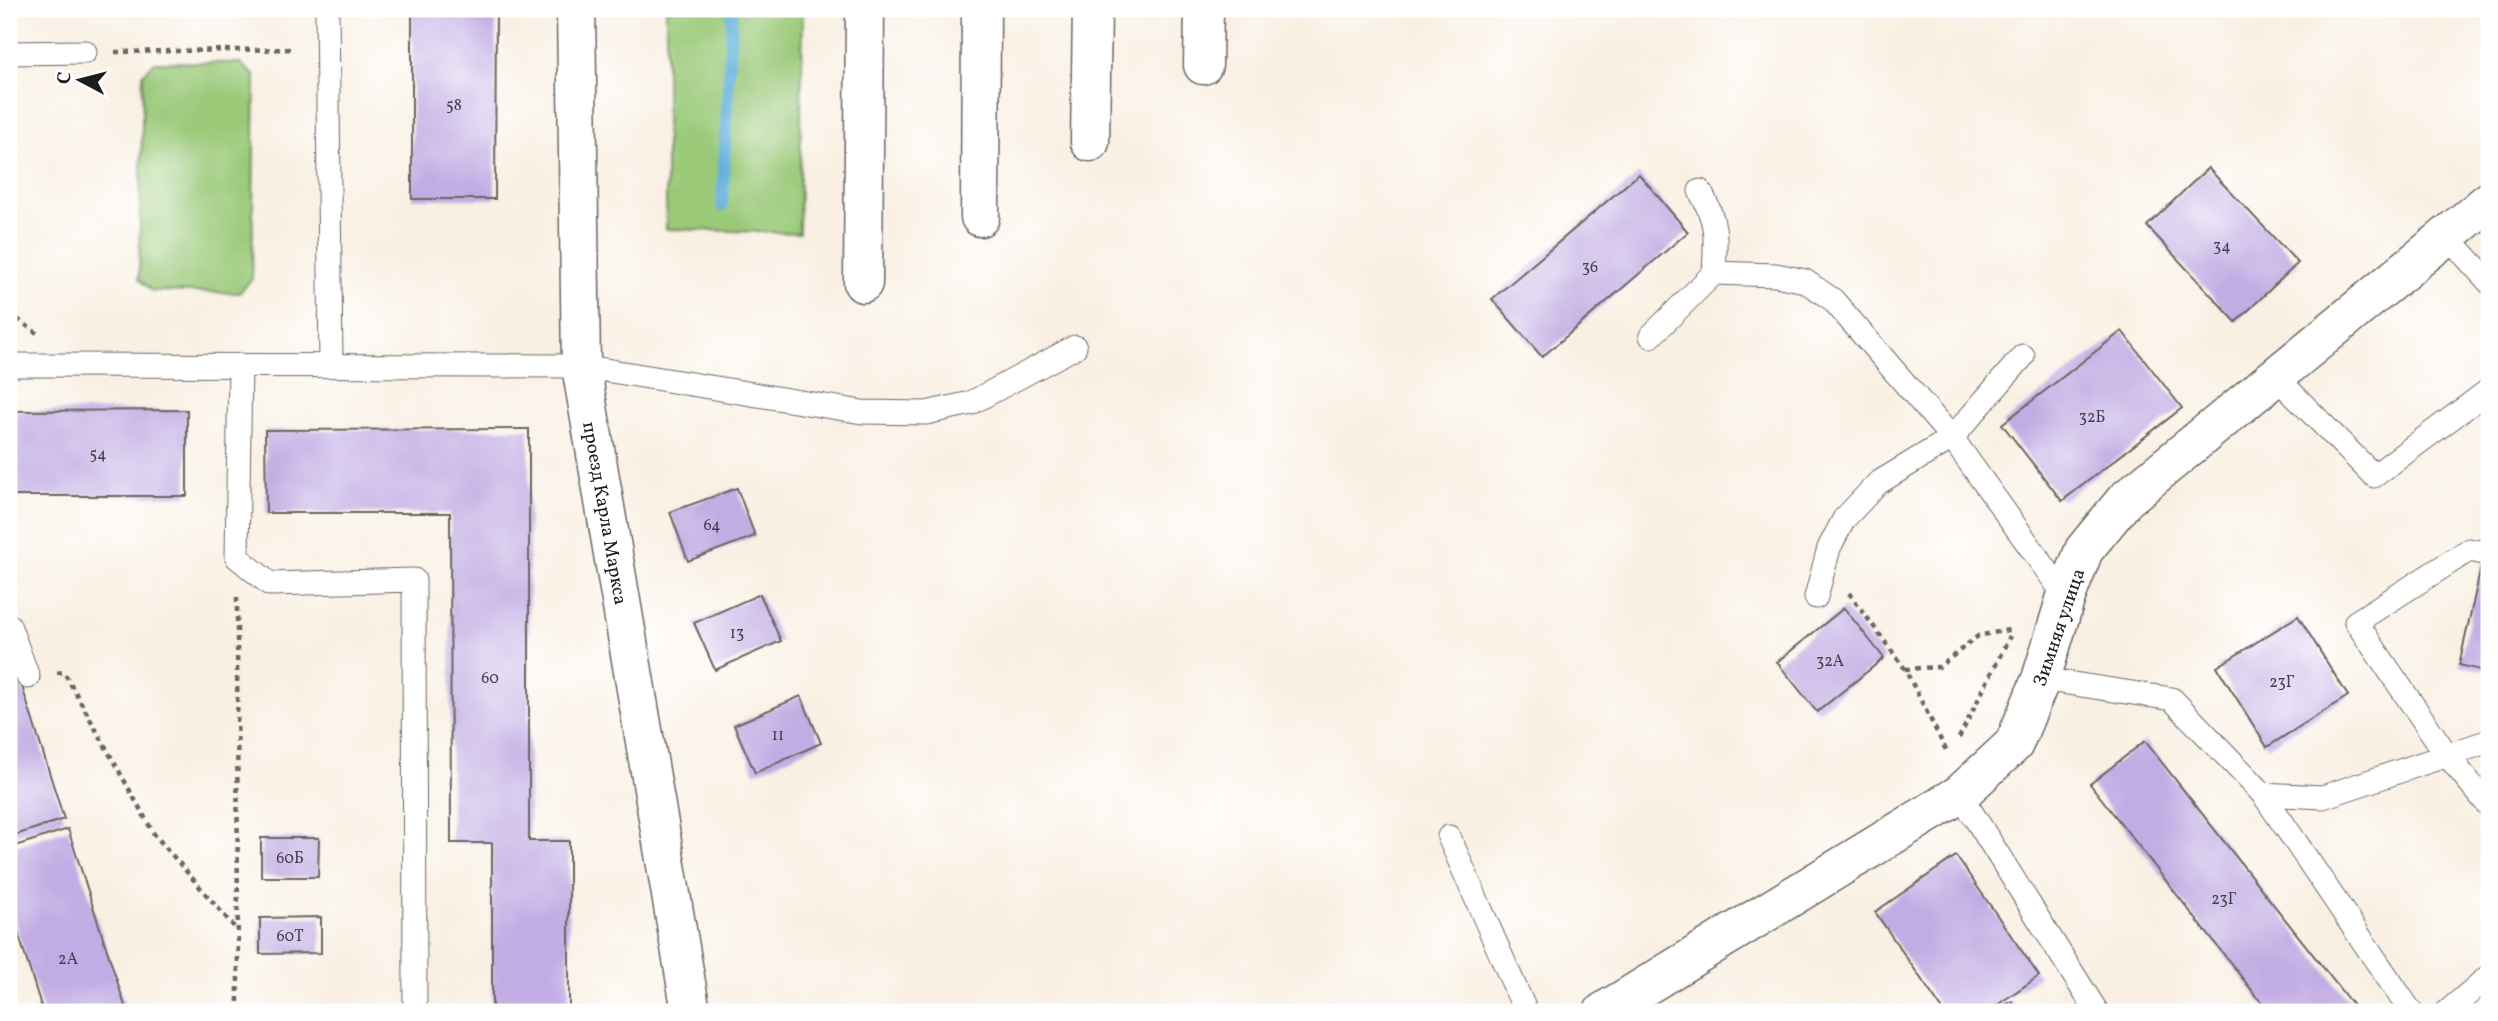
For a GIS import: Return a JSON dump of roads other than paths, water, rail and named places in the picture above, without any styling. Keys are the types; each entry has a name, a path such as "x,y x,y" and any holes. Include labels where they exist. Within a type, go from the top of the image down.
{"street":[{"name":"проезд Карла Маркса","path":"576,9 581,366 691,1012"},
{"path":"863,283 865,9"},
{"path":"980,217 981,9"},
{"path":"1090,142 1092,9"},
{"path":"1203,65 1204,9"},
{"name":"Зимняя улица","path":"1603,1012 1960,794 2014,744 2041,679 2066,597 2084,550 2125,500 2489,201"}],"lane":[{"path":"327,9 331,365"},
{"path":"9,53 85,52"},
{"path":"1651,336 1714,273 1717,233 1711,210 1700,191"},
{"path":"2447,236 2489,282"},
{"path":"1714,273 1776,275 1805,281 1833,300 1952,438 2066,597"},
{"path":"9,365 581,366 862,412 926,413 971,403 1075,347"},
{"path":"1816,597 1829,548 1844,519 1878,483 1952,438 2023,356"},
{"path":"240,365 237,557 270,584 414,580 415,1012"},
{"path":"2276,377 2374,476 2489,390"},
{"path":"2489,554 2469,550 2356,622 2447,755 2489,806"},
{"path":"9,625 28,677"},
{"path":"2041,679 2172,699 2263,794 2411,1012"},
{"path":"2263,794 2323,797 2489,741"},
{"path":"1960,794 2097,1012"},
{"path":"1450,837 1526,1012"},
{"path":"2447,1012 2489,976"}],"waterway":[{"path":"722,206 732,9"}]}
